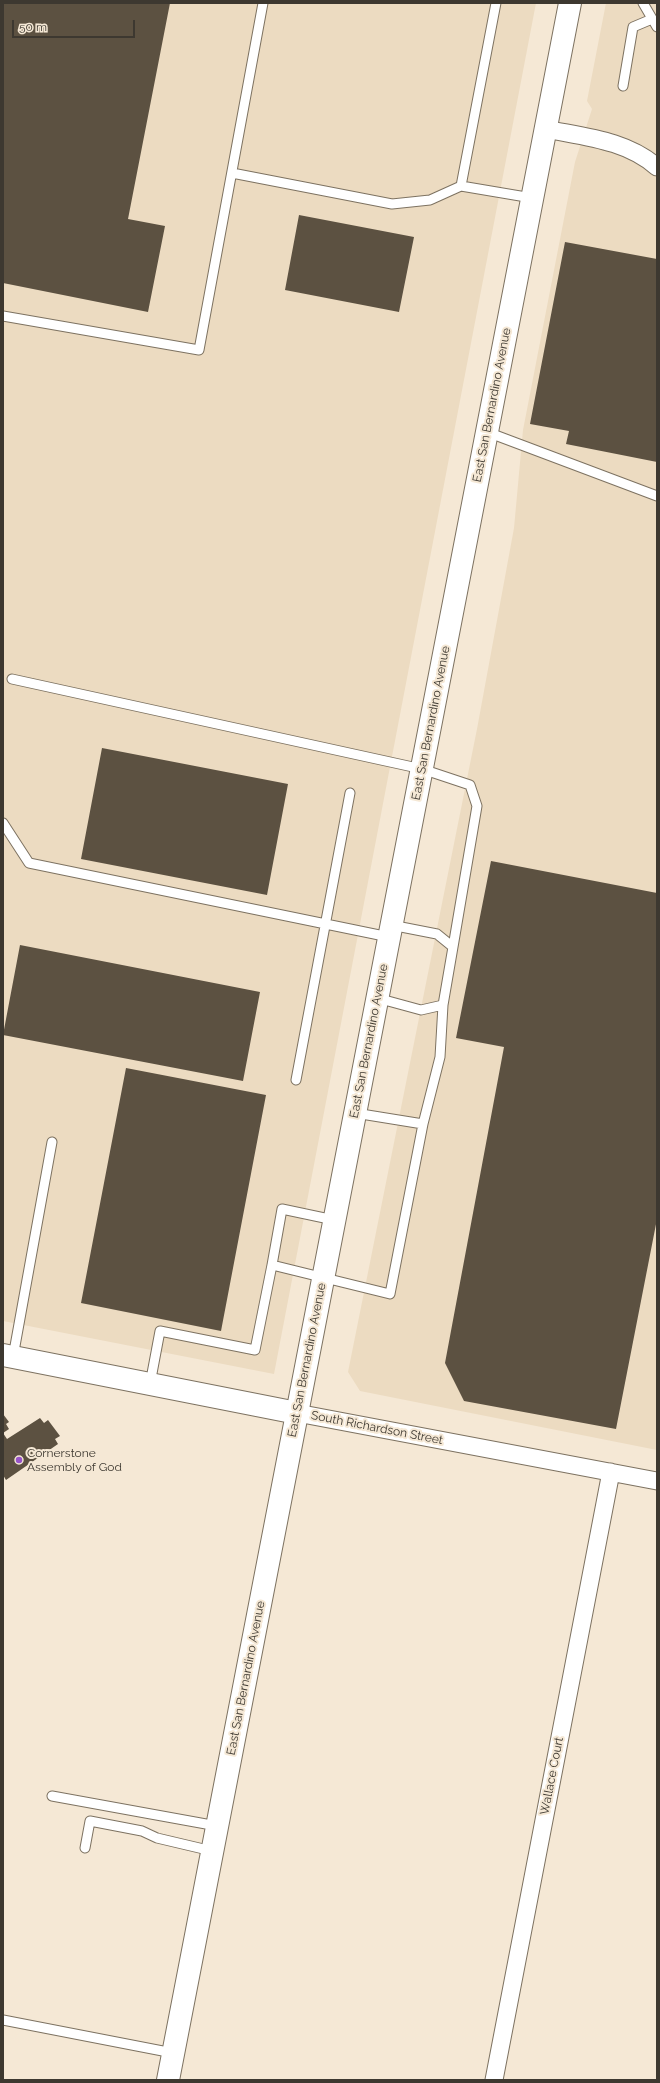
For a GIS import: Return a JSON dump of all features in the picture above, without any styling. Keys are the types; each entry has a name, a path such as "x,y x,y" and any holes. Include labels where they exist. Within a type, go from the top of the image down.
{"main road":[{"name":"East San Bernardino Avenue","path":"168,2080 570,3"},
{"name":"South Richardson Street","path":"8,1356 297,1413"}],"street":[{"path":"546,129 626,146 644,155 657,167"},
{"name":"South Richardson Street","path":"297,1413 657,1481"},
{"name":"Wallace Court","path":"494,2080 611,1472"}],"lane":[{"path":"3,316 199,350 263,3"},
{"path":"461,186 496,3"},
{"path":"623,86 633,27 655,23 643,3"},
{"path":"232,173 392,204 430,200 461,186 532,198"},
{"path":"487,432 657,496"},
{"path":"12,679 422,769 470,785 477,806 443,1005 440,1057 423,1124 390,1294 323,1276 272,1265"},
{"path":"296,1080 324,924 350,793"},
{"path":"3,823 29,863 324,924 437,934 453,948"},
{"path":"377,998 421,1010 443,1005"},
{"path":"355,1113 423,1124"},
{"path":"8,1356 52,1142"},
{"path":"150,1384 160,1331 255,1350 282,1209 334,1220"},
{"path":"52,1796 217,1826"},
{"path":"84,1848 90,1821 142,1831 157,1838 212,1851"},
{"path":"3,2020 173,2053"}],"shaded area":[{"path":"3,3 536,3 274,1374 3,1321"},
{"path":"606,3 657,3 657,1450 360,1391 348,1372 477,729 514,528 523,430 575,162 592,109 587,101"}],"building":[{"path":"3,3 170,3 128,219 165,226 148,312 3,283"},
{"path":"299,215 414,237 399,312 285,290"},
{"path":"565,242 657,259 657,462 566,444 569,431 530,424"},
{"path":"102,748 288,784 267,895 81,859"},
{"path":"491,861 657,893 657,1219 616,1429 464,1401 445,1363 504,1047 456,1038"},
{"path":"20,945 260,992 243,1081 3,1035"},
{"path":"126,1068 266,1095 221,1331 81,1303"},
{"path":"3,1414 9,1422 6,1424 9,1429 3,1433"},
{"name":"Cornerstone Assembly of God","path":"40,1418 44,1423 48,1420 60,1436 55,1439 58,1444 6,1480 3,1475 3,1433 7,1439"}],"place":[{"name":"Cornerstone Assembly of God","path":"19,1460"}]}
